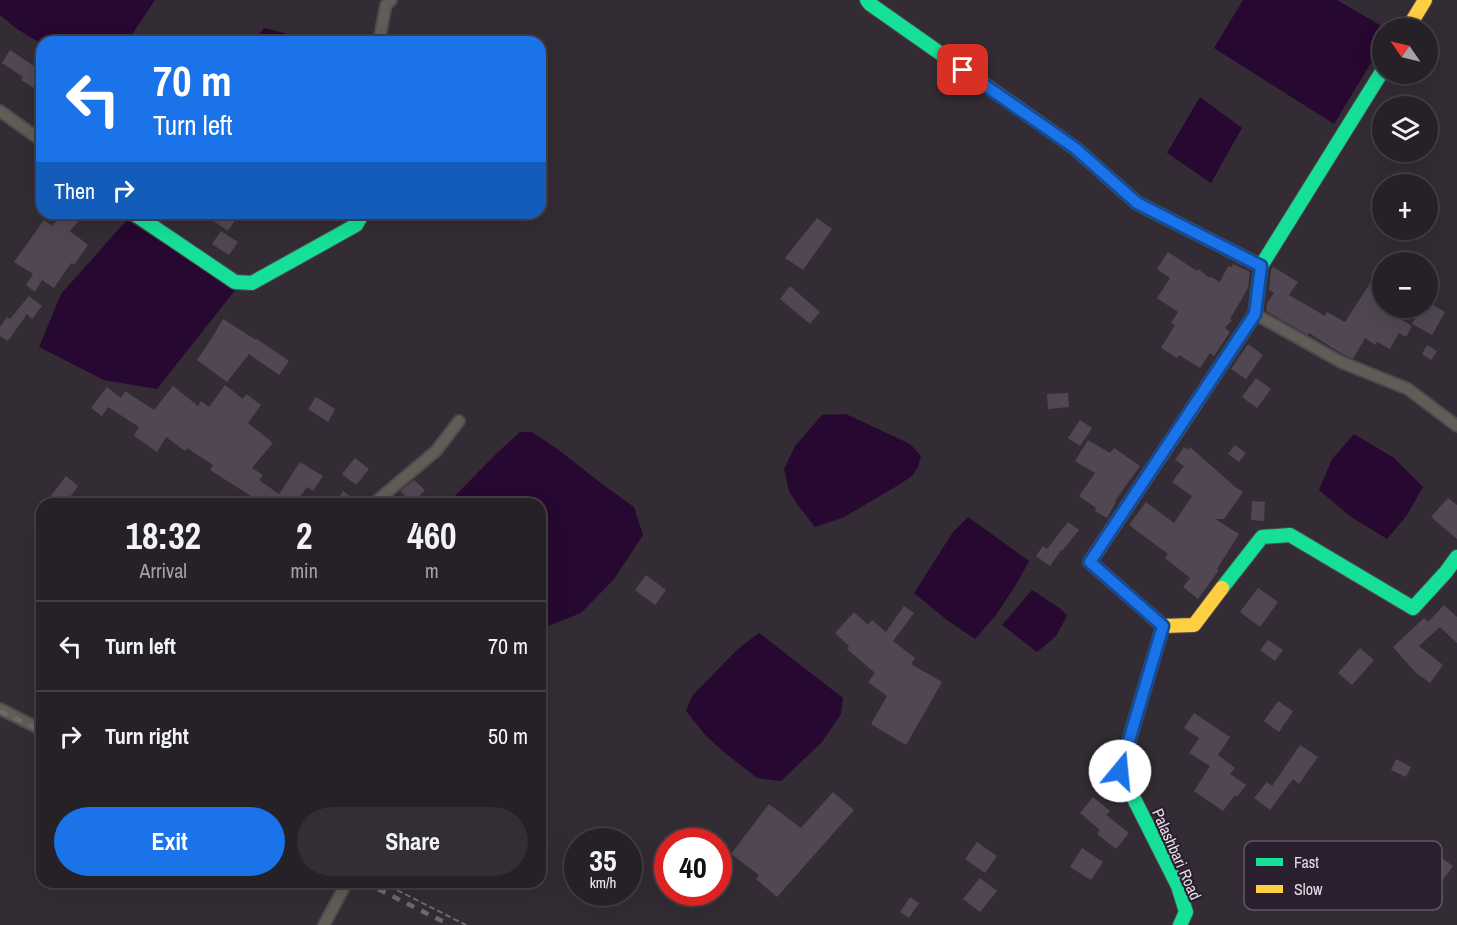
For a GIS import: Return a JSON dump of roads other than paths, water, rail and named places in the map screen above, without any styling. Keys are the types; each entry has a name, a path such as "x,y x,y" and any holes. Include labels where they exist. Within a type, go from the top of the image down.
{"street":[{"path":"380,36 387,5 391,0"},
{"path":"867,0 1075,148 1137,203 1261,266"},
{"path":"1414,18 1425,0"},
{"path":"1374,84 1261,266 1255,314 1090,562 1163,626 1194,625 1262,537 1290,535 1413,608 1457,557"},
{"path":"0,111 36,137"},
{"path":"142,219 235,282 252,283 356,225 360,219"},
{"path":"1255,314 1341,362 1408,389 1457,426"},
{"path":"380,498 436,451 459,421"},
{"name":"Palashbari Road","path":"1163,626 1120,771 1178,886 1186,912 1180,925"},
{"path":"0,709 36,726"},
{"path":"324,925 344,888"}],"railway":[{"path":"0,711 36,728"},
{"path":"376,888 450,925"}]}
